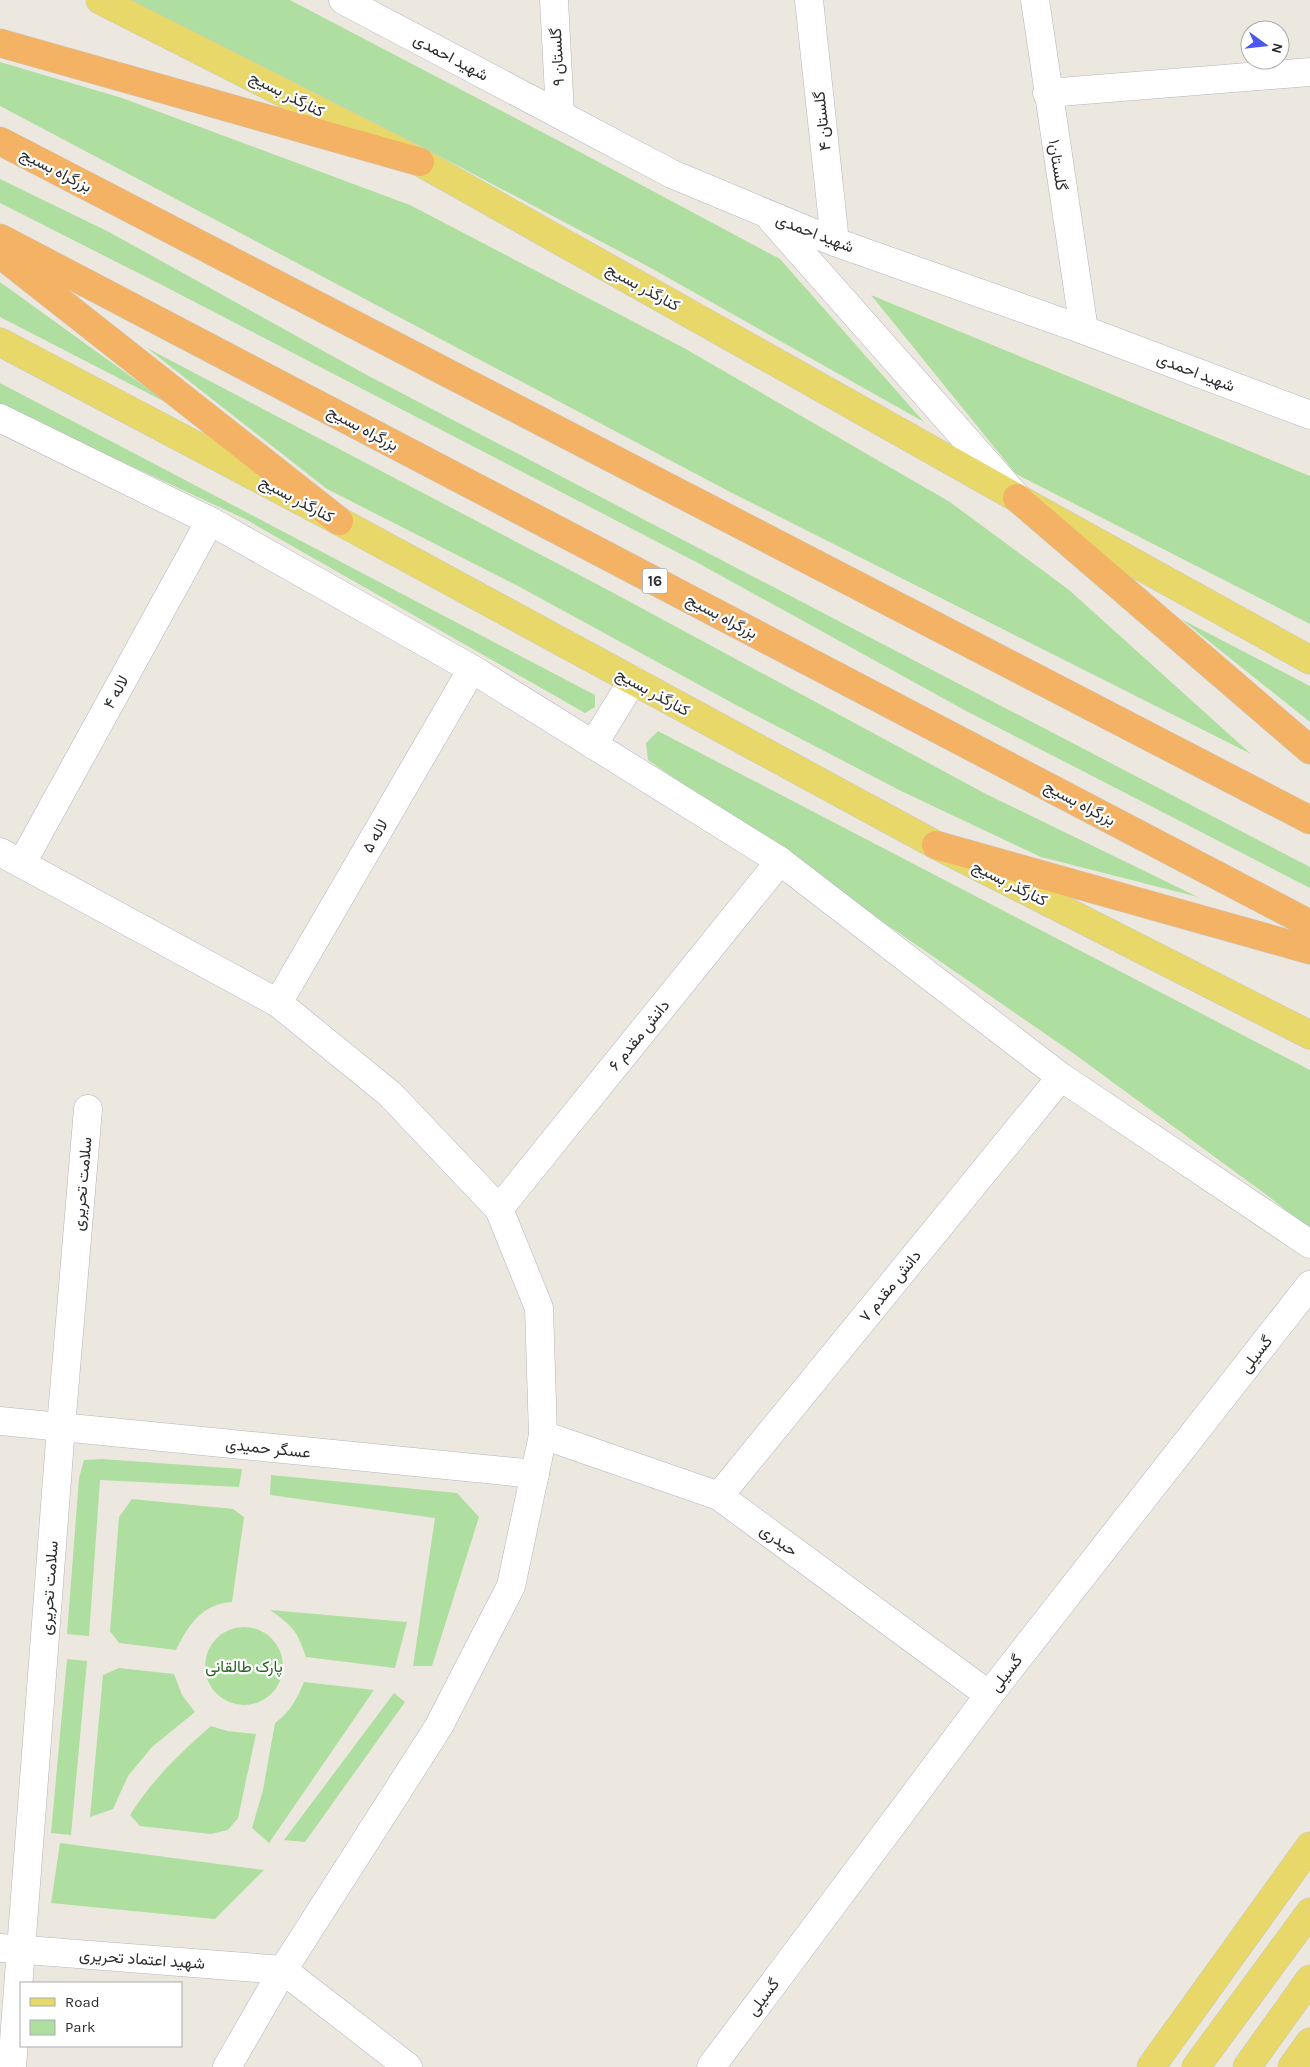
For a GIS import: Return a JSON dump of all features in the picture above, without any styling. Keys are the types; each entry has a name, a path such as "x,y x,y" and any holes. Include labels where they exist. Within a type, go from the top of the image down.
{"highway":[{"path":"0,43 420,162"},
{"name":"بزرگراه بسیج","path":"0,141 1310,820"},
{"name":"بزرگراه بسیج","path":"0,238 1310,924"},
{"path":"0,254 339,521"},
{"path":"1017,498 1310,750"},
{"path":"936,846 1310,950"}],"main road":[{"name":"کنارگذر بسیج","path":"100,0 420,162 1017,498 1310,660"},
{"name":"کنارگذر بسیج","path":"0,342 339,521 936,846 1310,1035"},
{"path":"1151,2067 1310,1846"},
{"path":"1196,2067 1310,1912"},
{"path":"1247,2067 1310,1979"},
{"path":"1292,2067 1310,2042"}],"street":[{"name":"شهید احمدی","path":"343,0 672,174 835,242 1084,330 1310,415"},
{"name":"گلستان ۹","path":"554,0 560,114"},
{"name":"گلستان ۴","path":"809,0 835,242"},
{"name":"گلستان۱","path":"1035,0 1047,93 1084,330"},
{"path":"1047,93 1310,72"},
{"path":"768,215 1017,498"},
{"path":"0,418 210,521 472,669 780,861 1061,1077 1310,1244"},
{"name":"لاله ۴","path":"11,858 210,521"},
{"name":"لاله ۵","path":"278,1003 472,669"},
{"path":"594,745 633,680"},
{"path":"11,858 278,1003 390,1094 499,1210 539,1308 543,1435 511,1586 439,1726 283,1970 227,2067"},
{"name":"دانش مقدم ۶","path":"499,1210 780,861"},
{"name":"دانش مقدم ۷","path":"720,1496 1061,1077"},
{"name":"سلامت تحریری","path":"12,2067 10,1949 61,1427 88,1109"},
{"name":"گسیلی","path":"711,2067 989,1695 1310,1285"},
{"name":"عسگر حمیدی","path":"0,1421 535,1474"},
{"name":"حیدری","path":"543,1435 720,1496 989,1695"},
{"name":"شهید اعتماد تحریری","path":"10,1949 283,1970"},
{"path":"283,1970 408,2067"}],"green space":[{"path":"131,0 290,0 563,143 780,259 924,422 649,267 428,150"},
{"path":"0,62 122,98 410,205 684,348 950,502 1069,590 1251,754 732,493 0,106"},
{"path":"0,179 109,232 365,374 1310,867 1310,888 968,712 698,563 0,203"},
{"path":"0,282 169,404 0,317"},
{"path":"871,295 1310,476 1310,624 1016,474"},
{"path":"147,348 608,590 986,794 1198,897 1041,857 901,791 736,705 518,586 327,489"},
{"path":"0,383 595,695 595,707 585,713 245,519 0,405"},
{"path":"1181,619 1310,686 1310,722"},
{"path":"658,731 1310,1070 1310,1230 1268,1196 1073,1053 648,760 646,743"},
{"path":"102,1459 242,1469 239,1487 100,1480 89,1636 67,1634 79,1478 84,1460"},
{"path":"271,1475 457,1493 479,1517 432,1666 413,1666 435,1518 270,1495"},
{"path":"132,1499 233,1509 244,1517 232,1602 212,1607 198,1617 186,1632 176,1650 119,1643 110,1631 119,1517"},
{"path":"270,1610 407,1622 395,1668 306,1657 297,1635 284,1620"},
{"name":"پارک طالقانی","path":"244,1627 259,1630 276,1644 280,1651 283,1666 280,1681 266,1698 259,1702 244,1705 229,1702 212,1688 208,1681 205,1666 208,1651 222,1634 229,1630"},
{"path":"67,1659 87,1661 71,1835 51,1833"},
{"path":"119,1668 174,1674 182,1695 195,1712 152,1747 128,1776 113,1809 90,1817 103,1675"},
{"path":"304,1682 374,1690 269,1843 252,1828 263,1790 275,1723 292,1705"},
{"path":"394,1693 405,1702 305,1842 284,1840"},
{"path":"211,1726 227,1731 256,1734 238,1818 228,1830 211,1834 140,1826 130,1815 139,1802 167,1768"},
{"path":"60,1843 264,1870 215,1919 51,1903"}]}
